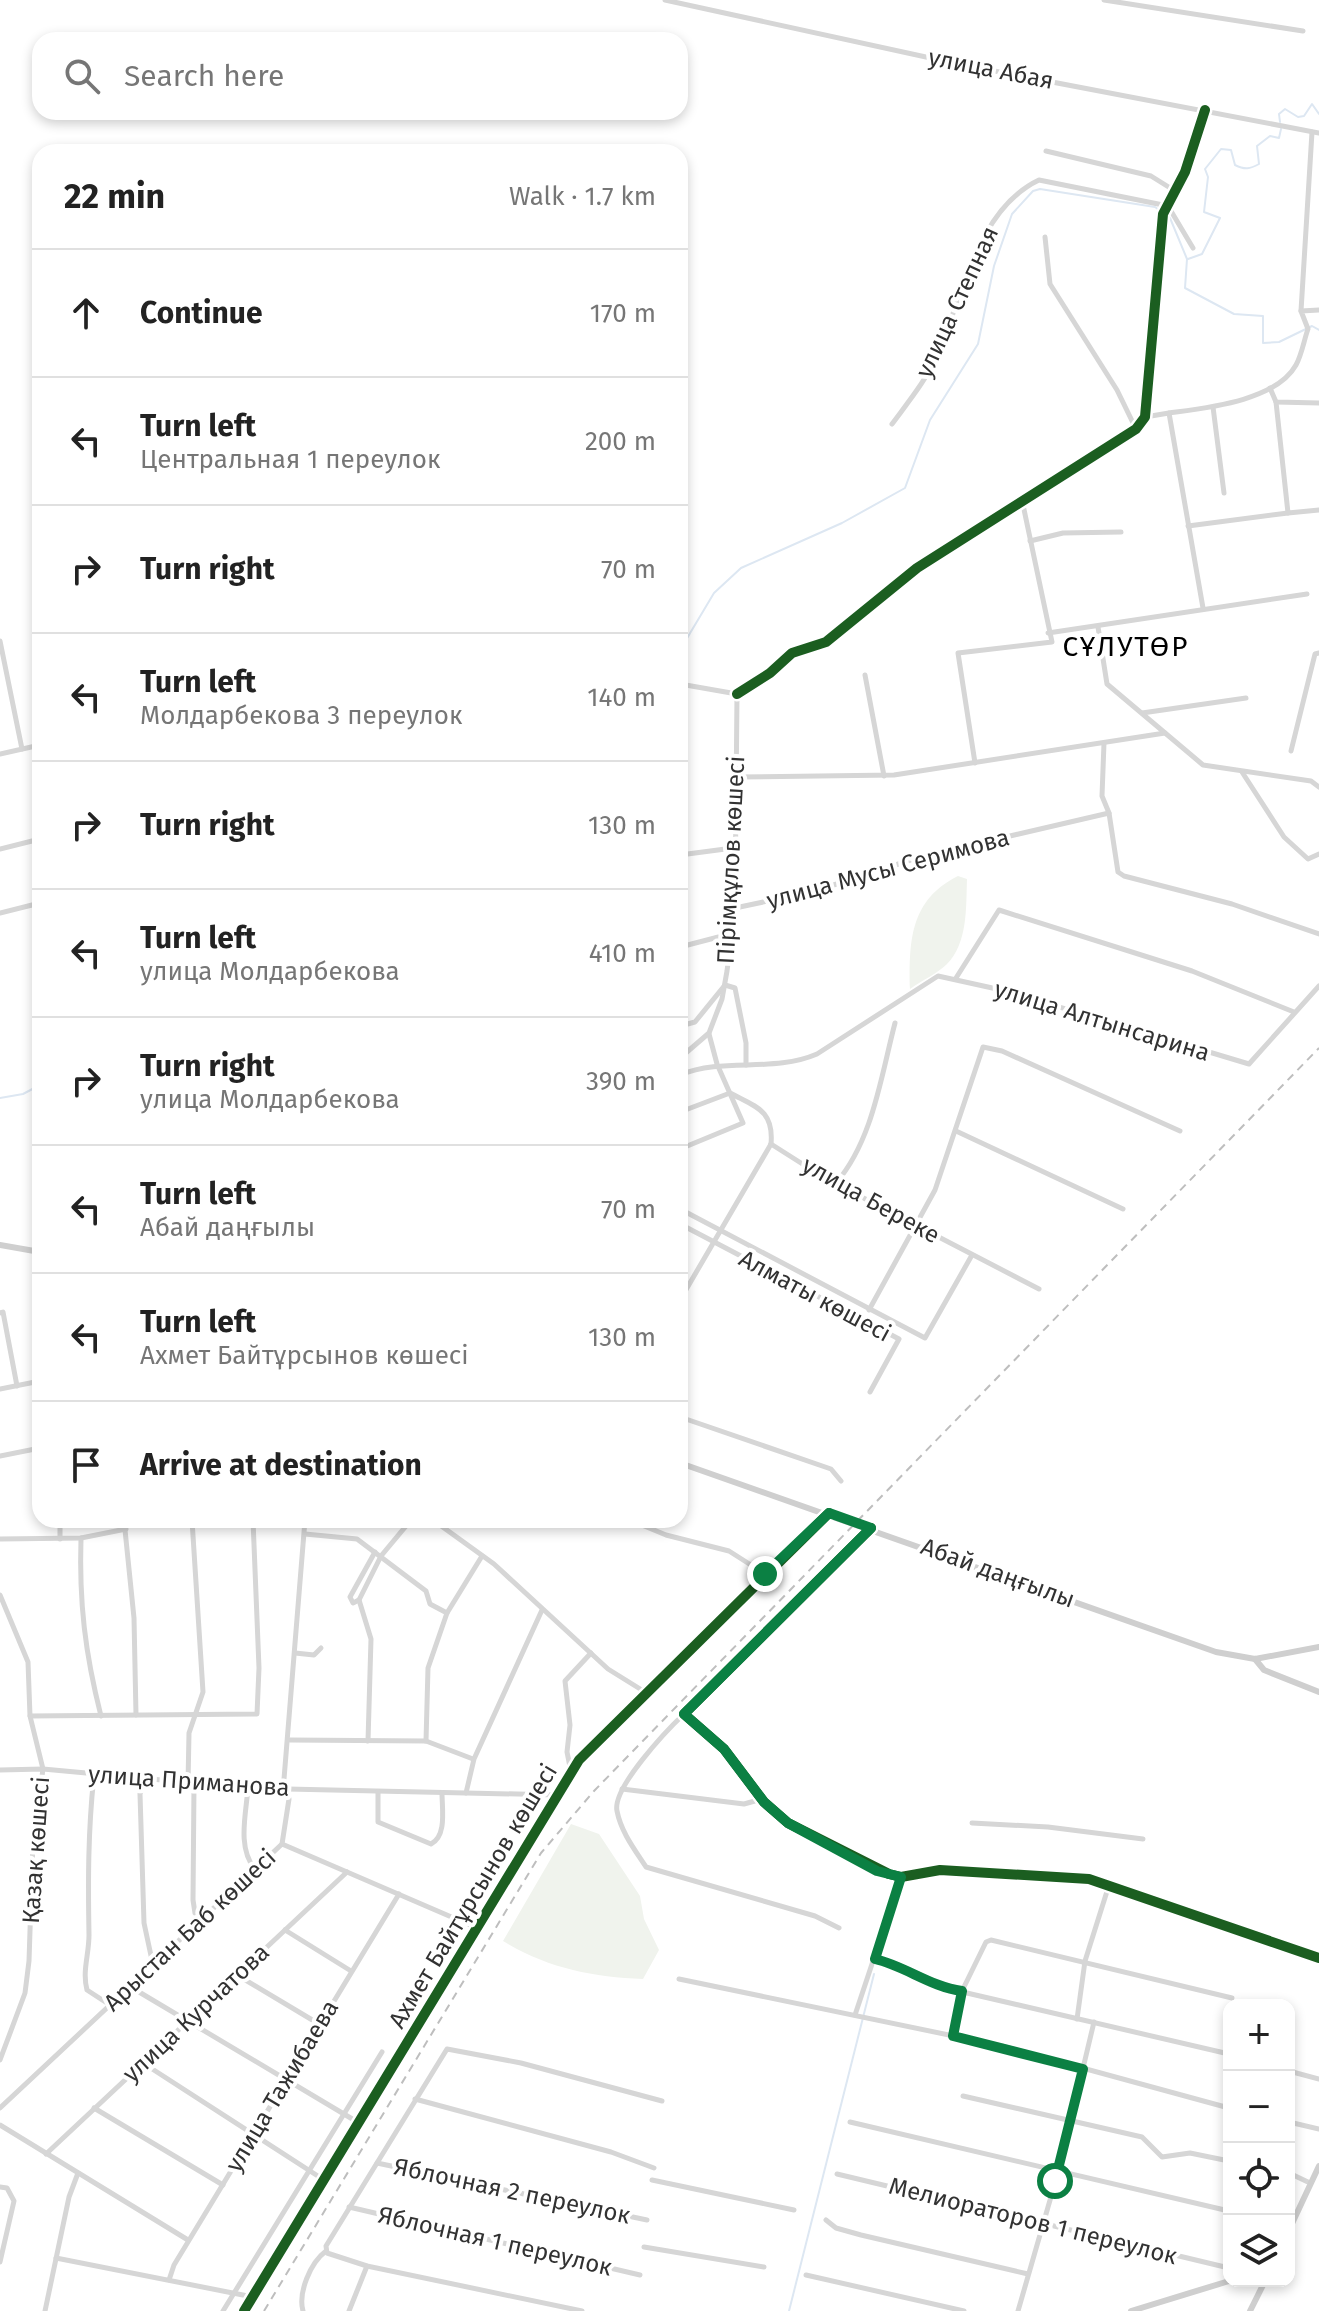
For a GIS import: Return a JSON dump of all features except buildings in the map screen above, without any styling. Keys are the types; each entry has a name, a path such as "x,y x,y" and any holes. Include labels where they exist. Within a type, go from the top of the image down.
{"street":[{"name":"улица Абая","path":"665,0 958,64 1316,133"},
{"path":"1104,0 1303,31"},
{"path":"688,685 737,694 770,673 792,653 826,642 917,568 1136,429 1145,417 1153,298 1163,214 1185,172 1205,110"},
{"path":"1145,417 1213,407 1270,388 1295,367 1308,329 1301,311 1316,133"},
{"path":"1046,151 1151,176 1175,191"},
{"name":"улица Степная","path":"892,424 938,354 984,240 999,213 1021,189 1039,180 1168,206"},
{"path":"1168,206 1193,248"},
{"path":"1045,237 1050,284 1117,390 1136,429"},
{"path":"1301,311 1319,310"},
{"path":"1270,388 1276,402 1288,513"},
{"path":"1276,402 1319,403"},
{"path":"1213,407 1224,493"},
{"path":"1169,413 1203,608"},
{"path":"975,763 958,653 1051,644 1022,500"},
{"path":"1188,526 1319,510"},
{"path":"1030,541 1063,533 1121,532"},
{"path":"1048,633 1307,594"},
{"path":"1098,627 1107,684 1203,765 1311,781 1319,787"},
{"path":"0,641 22,749"},
{"path":"1291,751 1315,654 1319,653"},
{"path":"865,675 884,776"},
{"name":"Пірімқұлов көшесі","path":"709,1033 725,985 735,908 733,848 738,777 737,694"},
{"path":"1141,713 1246,698"},
{"path":"738,777 884,776 1165,733"},
{"path":"1104,743 1102,796 1114,824 1117,864 1124,876 1232,904 1319,934"},
{"path":"0,754 32,747"},
{"path":"1241,771 1284,837 1308,859 1319,854"},
{"name":"улица Мусы Серимова","path":"735,908 815,891 920,857 1109,813"},
{"path":"0,849 32,841"},
{"path":"688,854 733,848"},
{"path":"0,913 32,905"},
{"path":"688,1073 717,1064 797,1063 882,1014 938,976 956,978 999,910 1192,971 1294,1012 1319,986"},
{"path":"688,945 730,934"},
{"name":"улица Алтынсарина","path":"956,978 1249,1064 1294,1012"},
{"path":"688,1024 695,1022 725,985 735,988 746,1043 746,1065"},
{"path":"836,1183 856,1152 872,1114 895,1023"},
{"path":"688,1051 709,1033 717,1064 743,1123 688,1146"},
{"path":"869,1310 935,1190 983,1047 1002,1051 1110,1096 1180,1131"},
{"path":"688,1109 730,1093"},
{"path":"688,1285 771,1144 772,1128 765,1113 730,1093"},
{"path":"956,1131 1123,1209"},
{"name":"улица Береке","path":"771,1144 836,1183 1039,1289"},
{"path":"688,1213 925,1338 972,1255"},
{"name":"Алматы көшесі","path":"688,1228 899,1339 870,1392"},
{"path":"0,1245 32,1251"},
{"path":"0,1313 3,1312 17,1386"},
{"path":"0,1389 32,1383"},
{"path":"688,1420 831,1469 841,1481"},
{"path":"0,1456 32,1450"},
{"name":"Абай даңғылы","path":"688,1466 1216,1652 1255,1659 1319,1647"},
{"name":"Ахмет Байтұрсынов көшесі","path":"244,2311 571,1773 645,1692 829,1513"},
{"path":"60,1528 60,1539"},
{"path":"193,1528 203,1692 189,1733 193,1900 200,1919"},
{"path":"30,1716 257,1714 259,1668 253,1528"},
{"name":"Арыстан Баб көшесі","path":"0,2108 282,1844 289,1799 286,1789 305,1528"},
{"path":"359,1600 353,1603 350,1597 378,1554 403,1528"},
{"path":"444,1528 519,1585 591,1653 645,1692"},
{"path":"649,1528 729,1551 765,1574"},
{"path":"839,1928 815,1916 646,1867 630,1843 617,1811 622,1789 684,1714 871,1528"},
{"path":"0,1539 81,1538 127,1529 134,1618 136,1715"},
{"path":"305,1534 357,1539 426,1591 430,1604 447,1613"},
{"path":"81,1538 79,1597 85,1655 101,1716"},
{"path":"368,1741 371,1639 359,1600 378,1554"},
{"path":"426,1741 428,1668 447,1613 482,1556"},
{"name":"Қазақ көшесі","path":"0,1595 28,1662 30,1716 43,1769 33,1840 31,1928 25,1993 0,2060"},
{"path":"466,1793 474,1759 542,1610"},
{"path":"295,1653 314,1655 321,1648"},
{"path":"571,1773 567,1752 570,1725 565,1681 591,1653"},
{"path":"1255,1659 1264,1670 1319,1692"},
{"path":"684,1714 724,1749 762,1799 788,1823 877,1871 901,1877 940,1870 1089,1879 1319,1958"},
{"path":"290,1740 426,1741 474,1759"},
{"name":"улица Приманова","path":"0,1770 43,1769 248,1788 559,1795"},
{"path":"94,1775 87,1843 89,1939 84,1979 87,1990 110,2005"},
{"path":"144,1779 140,1794 144,1923 153,1965"},
{"path":"248,1788 245,1845 247,1860 255,1869"},
{"path":"622,1789 744,1804 762,1799"},
{"path":"378,1792 378,1822 431,1844 437,1841 442,1830 442,1793"},
{"path":"972,1823 1048,1827 1143,1839"},
{"path":"282,1844 477,1928"},
{"name":"улица Курчатова","path":"46,2154 347,1872"},
{"path":"855,2015 901,1877"},
{"path":"1077,2019 1085,1961 1109,1885"},
{"name":"улица Тажибаева","path":"169,2280 188,2240 399,1894"},
{"path":"285,1930 351,1971"},
{"path":"953,2036 962,1991 986,1942 991,1940 1232,1998"},
{"path":"875,1959 894,1963 943,1987 1223,2053"},
{"path":"237,1975 319,2024"},
{"path":"679,1979 953,2036 1223,2106"},
{"path":"129,1986 359,2123"},
{"path":"1018,2311 1059,2169 1094,2022"},
{"path":"303,2311 300,2295 318,2257 326,2252 349,2207 450,2048 662,2101"},
{"path":"223,2311 382,2052"},
{"path":"143,2063 324,2180"},
{"path":"1295,2073 1319,2079"},
{"path":"963,2096 1142,2137 1162,2157 1190,2153 1223,2160"},
{"path":"415,2099 611,2152 654,2168"},
{"path":"94,2108 223,2185"},
{"path":"850,2122 1223,2210"},
{"path":"1295,2123 1319,2129"},
{"path":"0,2125 188,2240"},
{"name":"Яблочная 2 переулок","path":"377,2163 647,2220"},
{"path":"1295,2215 1319,2166"},
{"path":"45,2311 69,2197 78,2173"},
{"name":"Мелиораторов 1 переулок","path":"837,2174 1223,2267"},
{"path":"1295,2176 1310,2183"},
{"path":"652,2180 794,2210"},
{"path":"0,2187 7,2188 14,2201 0,2262"},
{"name":"Яблочная 1 переулок","path":"349,2207 640,2275"},
{"path":"826,2220 836,2228 861,2235 1028,2274"},
{"path":"644,2247 764,2267"},
{"path":"326,2252 367,2266 582,2311"},
{"path":"56,2258 253,2297"},
{"path":"349,2311 367,2266"},
{"path":"806,2275 964,2311"},
{"path":"1131,2311 1223,2283"},
{"path":"1250,2311 1262,2287"}],"shaded area":[{"path":"958,876 967,879 966,913 959,946 943,968 910,989 912,938 921,910 930,897"},
{"path":"571,1824 599,1834 640,1896 644,1919 659,1950 643,1979 570,1969 536,1958 503,1941"}],"waterway":[{"path":"1280,122 1279,114 1285,109 1298,117 1304,116 1312,104 1319,114"},
{"path":"1188,259 1202,254 1220,218 1204,212 1208,177 1205,169 1221,149 1231,150 1235,165 1239,167 1259,164 1257,146 1270,136 1279,138 1281,129"},
{"path":"688,637 714,593 741,568 842,523 905,488 930,420 978,344 994,266 1012,214 1033,191 1040,189 1155,207 1170,218 1187,259 1185,288 1234,314 1263,316 1263,343 1279,342 1312,326 1319,330"},
{"path":"0,1098 32,1089"},
{"path":"789,2311 874,1974"}],"railway":[{"path":"264,2311 541,1853 594,1791 1319,1048"}],"cycle path":[{"path":"737,694 770,673 792,653 826,642 917,568 1136,429 1145,417 1163,214 1185,172 1205,110"},
{"path":"244,2311 579,1760 829,1513"},
{"path":"871,1528 684,1714 724,1749 764,1802 788,1823 889,1874 901,1877 940,1870 1089,1879 1319,1958"}],"district":[{"name":"СҰЛУТӨР","path":"1126,646"}],"route":[{"path":"765,1574 829,1513 871,1528 684,1714 724,1749 764,1802 788,1823 877,1871 901,1877 875,1959 894,1963 943,1987 962,1991 953,2036 1083,2069 1055,2181"}]}
